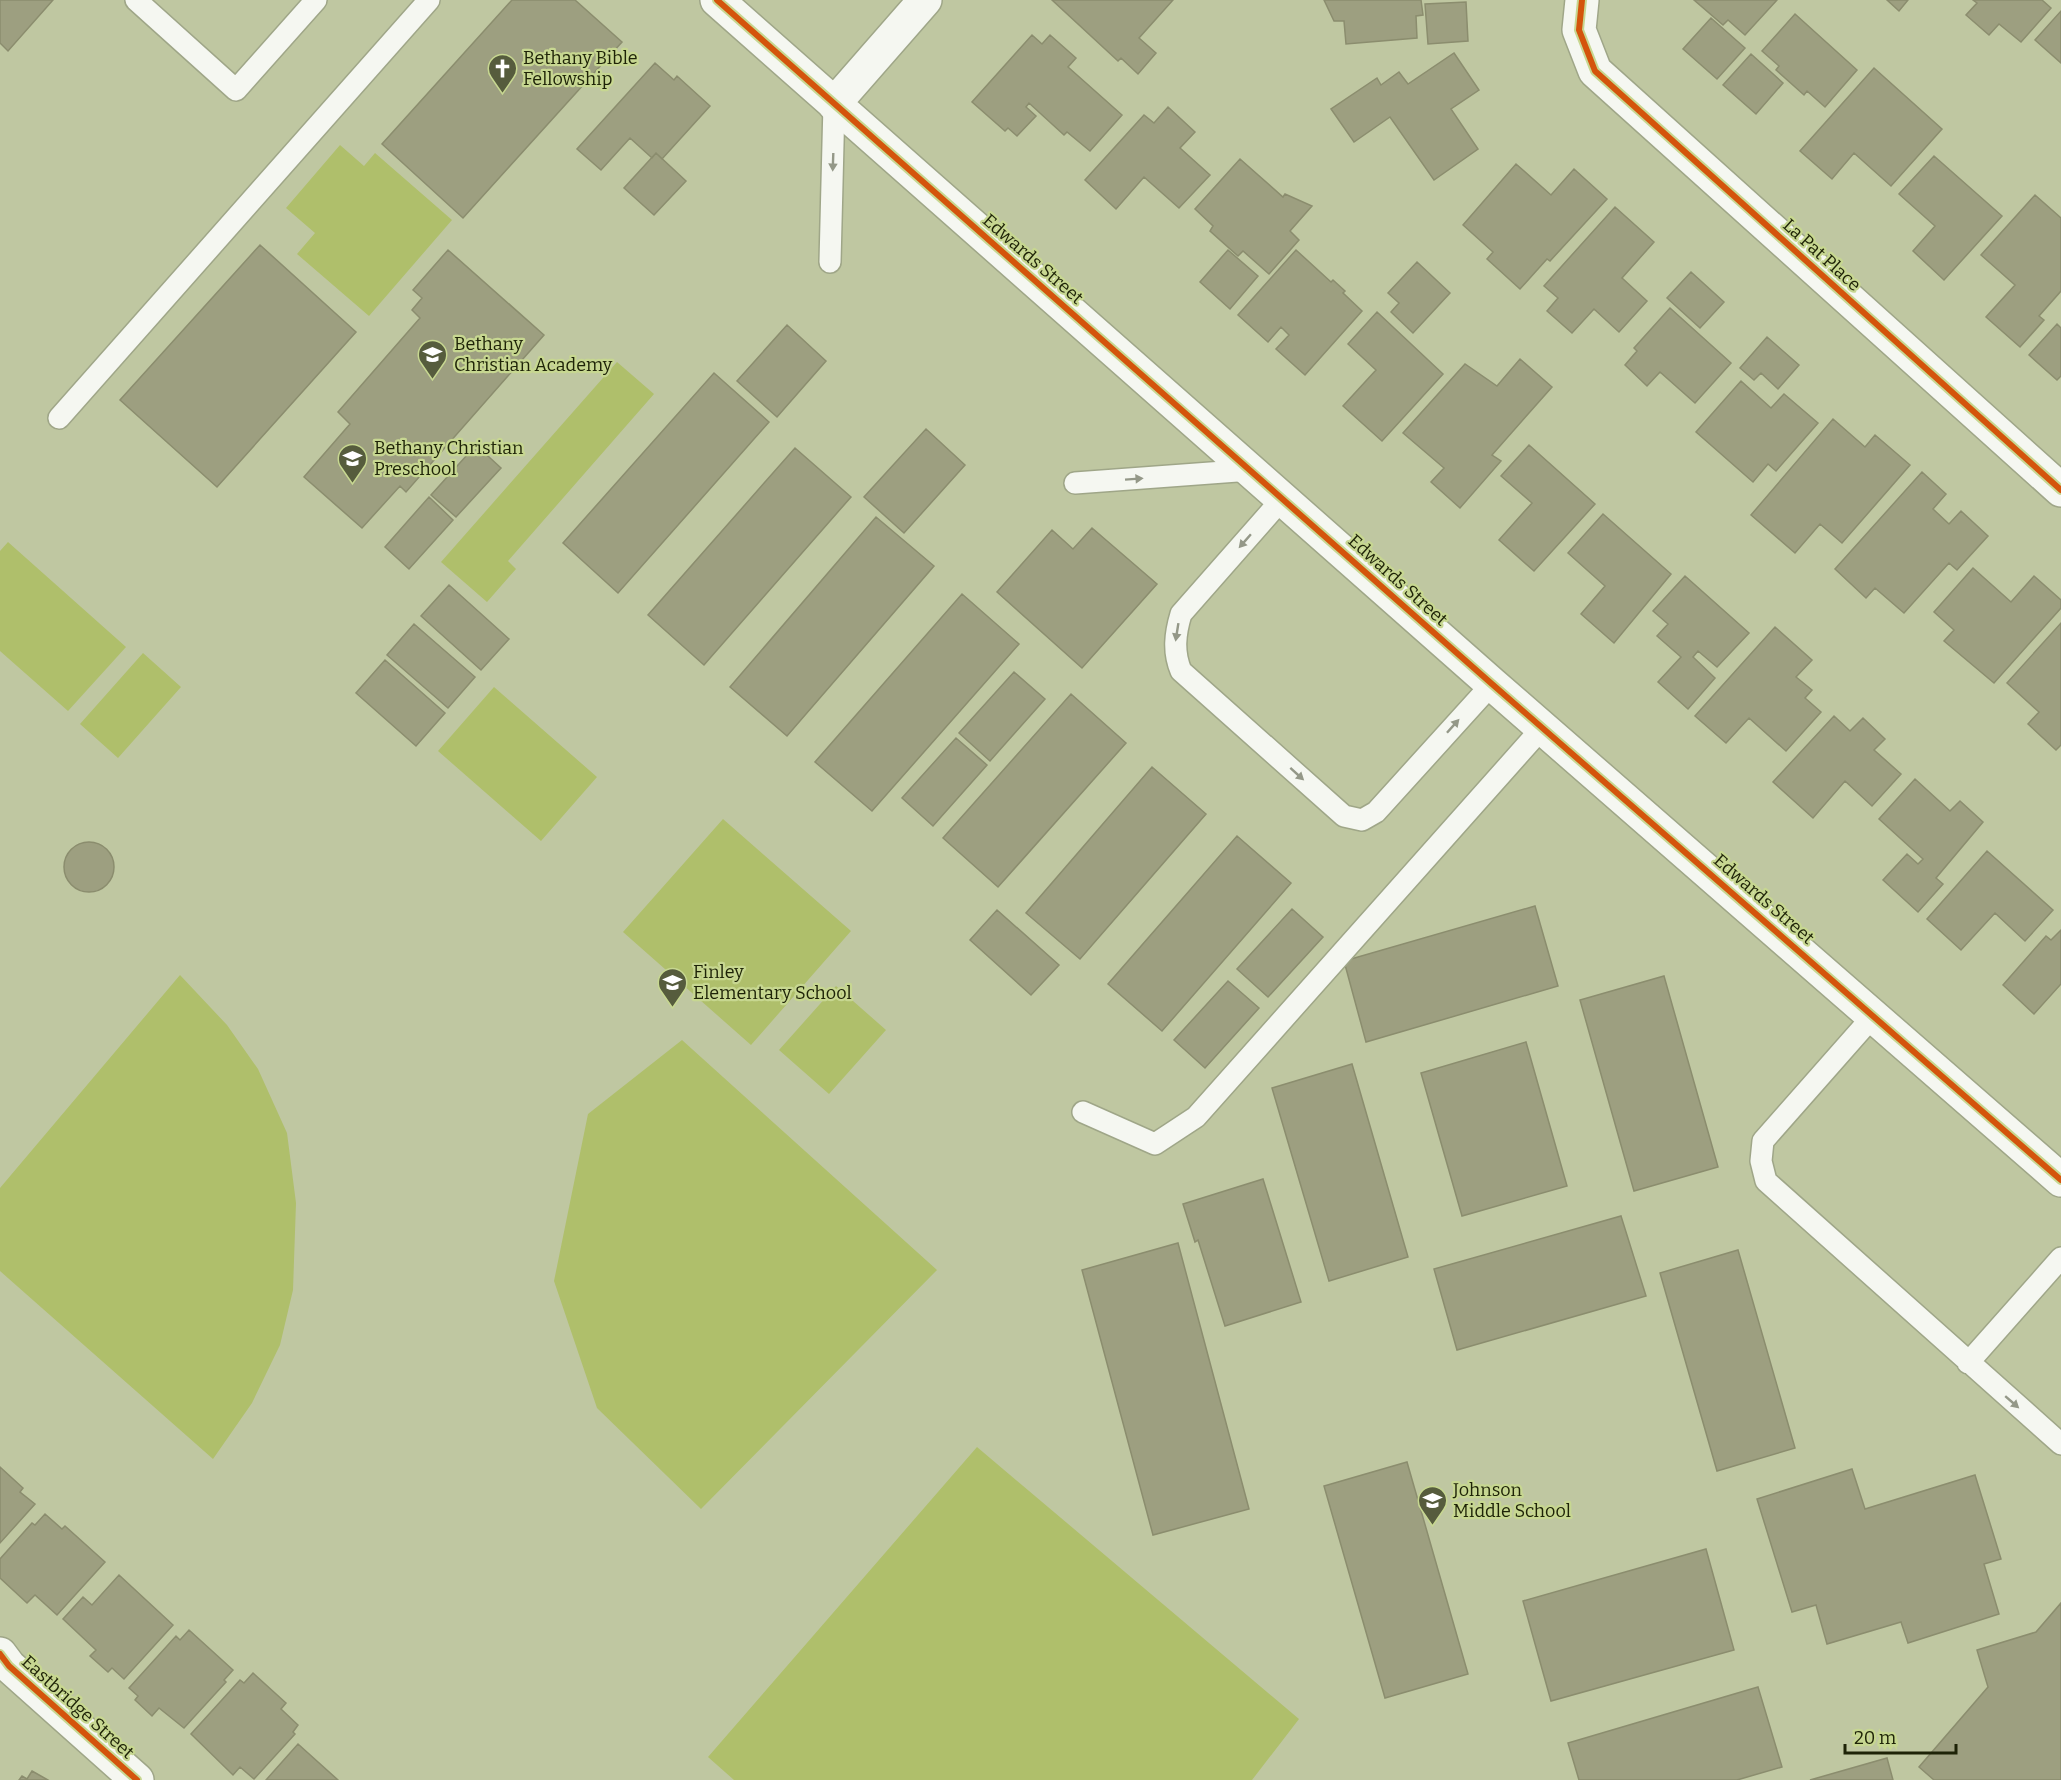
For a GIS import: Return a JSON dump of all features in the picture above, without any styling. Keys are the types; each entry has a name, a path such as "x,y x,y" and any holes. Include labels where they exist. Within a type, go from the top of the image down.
{"street":[{"name":"Edwards Street","path":"717,0 1492,684 2061,1180"},
{"path":"834,104 925,0"},
{"name":"La Pat Place","path":"1580,15 1595,71 2061,490"},
{"name":"Eastbridge Street","path":"3,1666 137,1780"}],"lane":[{"path":"136,0 236,90 316,0"},
{"path":"59,417 429,0"},
{"path":"830,262 834,104"},
{"path":"1075,483 1251,470"},
{"path":"1283,498 1181,614 1176,632 1175,658 1181,671 1344,816 1362,819 1376,812 1492,684"},
{"path":"1083,1112 1155,1144 1196,1117 1543,727"},
{"path":"1874,1015 1763,1141 1761,1161 1766,1181 2061,1444"},
{"path":"1968,1363 2061,1258"}],"green space":[{"path":"340,145 364,166 375,153 452,220 369,316 297,254 315,233 286,208"},
{"path":"617,362 654,394 508,561 516,569 487,602 441,562"},
{"path":"8,542 126,647 68,711 0,651 0,551"},
{"path":"143,653 181,687 118,758 80,724"},
{"path":"494,687 597,777 541,841 438,751"},
{"path":"723,819 851,931 751,1045 623,932"},
{"path":"180,975 227,1025 258,1069 287,1133 296,1203 293,1290 280,1345 252,1403 213,1459 0,1271 0,1188"},
{"path":"836,986 886,1030 829,1094 779,1050"},
{"path":"682,1040 937,1270 701,1509 597,1408 554,1281 588,1114"},
{"path":"977,1447 1299,1719 1252,1780 734,1780 708,1757"}],"building":[{"path":"0,0 53,0 8,51 0,43"},
{"name":"Bethany Bible Fellowship","path":"512,0 575,0 622,42 463,218 382,144"},
{"path":"1052,0 1173,0 1139,38 1156,53 1138,74 1121,58 1118,61"},
{"path":"1324,0 1421,0 1423,15 1416,16 1417,38 1346,44 1344,21 1334,21"},
{"path":"1694,0 1777,0 1745,35 1728,20 1723,25"},
{"path":"1887,0 1908,0 1899,11"},
{"path":"1973,0 2042,0 2051,8 2021,42 1999,24 1989,35 1966,15 1977,3"},
{"path":"1466,2 1468,41 1428,44 1425,4"},
{"path":"2061,11 2061,63 2035,40"},
{"path":"1795,14 1857,70 1825,107 1807,91 1804,95 1776,70 1779,66 1762,51"},
{"path":"1711,18 1745,48 1717,79 1683,49"},
{"path":"1032,35 1042,44 1050,35 1076,58 1068,67 1122,115 1090,151 1067,132 1064,135 1029,103 1026,107 1036,116 1017,136 1008,128 1005,131 972,102"},
{"path":"1454,53 1479,90 1451,109 1478,149 1434,180 1390,117 1354,142 1331,109 1377,78 1381,85 1399,72 1408,84"},
{"path":"1751,54 1783,83 1756,114 1723,85"},
{"path":"655,63 674,80 677,76 710,106 662,159 656,153 652,158 630,138 601,170 577,149"},
{"path":"1874,68 1942,129 1891,186 1854,153 1832,179 1800,151"},
{"path":"1168,107 1195,132 1180,148 1210,175 1179,208 1144,177 1116,209 1085,180 1144,115 1154,123"},
{"path":"656,153 686,181 654,215 624,188"},
{"path":"1934,156 2002,216 1944,280 1913,251 1935,226 1899,194"},
{"path":"1240,159 1283,197 1285,194 1312,206 1290,231 1299,240 1269,274 1243,251 1238,256 1210,231 1213,226 1195,209"},
{"path":"1516,164 1551,195 1574,169 1607,199 1550,261 1547,259 1520,289 1487,259 1493,252 1463,225"},
{"path":"2035,195 2061,218 2061,291 2039,316 2044,320 2020,347 1986,317 2015,285 1981,255"},
{"path":"1615,207 1654,242 1622,278 1647,301 1619,332 1594,309 1572,333 1547,311 1558,298 1544,286"},
{"path":"260,245 356,332 217,487 120,400"},
{"path":"448,250 544,335 406,492 400,486 362,528 304,477 350,424 338,412 420,318 412,310 422,298 413,290"},
{"path":"1228,250 1258,276 1230,309 1200,282"},
{"path":"1296,250 1331,282 1333,280 1345,291 1343,293 1362,311 1305,375 1276,349 1289,335 1281,327 1268,342 1238,315"},
{"path":"1417,262 1450,293 1413,333 1391,312 1399,303 1388,293"},
{"path":"1691,272 1724,302 1700,328 1667,298"},
{"path":"1670,308 1731,363 1695,403 1660,372 1647,386 1625,365 1637,351 1634,348"},
{"path":"1377,312 1443,374 1382,441 1343,406 1376,370 1348,344"},
{"path":"2057,324 2061,328 2061,376 2057,380 2029,355"},
{"path":"787,325 826,361 777,417 737,381"},
{"path":"1767,337 1799,365 1778,389 1761,373 1754,380 1740,368"},
{"path":"1520,359 1552,387 1492,455 1501,461 1460,508 1431,482 1444,468 1403,433 1465,364 1497,386"},
{"path":"714,373 769,422 618,593 563,543"},
{"path":"1741,381 1771,408 1784,394 1818,423 1776,471 1768,464 1753,482 1696,432"},
{"path":"1833,419 1865,447 1875,435 1910,465 1842,543 1820,524 1795,553 1751,515"},
{"path":"926,429 965,465 904,533 864,497"},
{"path":"476,445 501,468 456,517 431,495"},
{"path":"1529,445 1595,504 1534,571 1499,540 1532,503 1501,476"},
{"path":"795,448 851,497 704,665 648,615"},
{"path":"1922,472 1946,494 1933,509 1949,524 1961,511 1988,536 1957,570 1949,563 1904,613 1875,588 1866,598 1835,569"},
{"path":"429,497 453,520 409,569 385,547"},
{"path":"1603,514 1671,574 1614,643 1581,614 1605,586 1568,553"},
{"path":"876,517 934,566 787,736 730,687"},
{"path":"1092,528 1157,584 1082,668 997,592 1052,530 1073,549"},
{"path":"1973,568 2011,602 2034,576 2061,600 2061,608 1994,683 1944,641 1954,630 1934,612"},
{"path":"1685,576 1749,633 1717,667 1698,651 1693,657 1715,678 1688,709 1658,682 1681,657 1657,636 1668,624 1653,611"},
{"path":"449,585 509,639 481,670 421,616"},
{"path":"962,594 1019,644 872,811 815,762"},
{"path":"2061,623 2061,745 2056,750 2028,724 2039,712 2007,683"},
{"path":"414,624 475,677 448,708 387,655"},
{"path":"1775,627 1812,660 1796,677 1812,690 1805,698 1821,712 1786,751 1749,718 1726,743 1695,716"},
{"path":"385,660 445,713 416,746 356,693"},
{"path":"1014,672 1045,699 990,761 959,733"},
{"path":"1071,694 1126,743 998,887 943,838"},
{"path":"1834,716 1850,731 1863,718 1885,739 1874,750 1901,774 1872,806 1845,781 1813,818 1773,782"},
{"path":"956,738 987,765 933,826 902,798"},
{"path":"1152,767 1206,814 1080,959 1026,913"},
{"path":"1915,779 1950,811 1960,801 1983,822 1936,878 1943,884 1918,912 1883,880 1907,854 1918,864 1923,859 1879,819"},
{"path":"1237,836 1291,883 1162,1031 1108,984"},
{"path":"89,842 107,849 114,867 107,885 89,892 71,885 64,867 71,849"},
{"path":"1987,851 2053,910 2025,941 1995,913 1961,950 1927,919"},
{"path":"1535,906 1558,986 1366,1042 1344,961"},
{"path":"1292,909 1323,937 1268,997 1237,969"},
{"path":"997,910 1059,965 1031,995 970,940"},
{"path":"2061,930 2061,984 2034,1014 2003,985 2046,936 2051,940"},
{"path":"1664,976 1718,1167 1634,1191 1580,1000"},
{"path":"1228,981 1259,1008 1205,1068 1174,1040"},
{"path":"1526,1042 1567,1186 1462,1216 1421,1073"},
{"path":"1352,1064 1408,1257 1329,1281 1272,1088"},
{"path":"1263,1179 1301,1302 1225,1326 1198,1240 1195,1242 1183,1204"},
{"path":"1621,1216 1646,1296 1457,1350 1434,1269"},
{"path":"1178,1243 1249,1509 1153,1535 1082,1270"},
{"path":"1738,1250 1795,1448 1717,1471 1660,1273"},
{"path":"1407,1462 1468,1674 1385,1698 1324,1486"},
{"path":"0,1467 23,1488 20,1492 35,1504 0,1543"},
{"path":"1852,1469 1865,1509 1975,1475 2001,1559 1984,1564 1999,1614 1908,1643 1901,1622 1827,1644 1816,1605 1792,1612 1757,1499"},
{"path":"45,1514 62,1529 65,1526 105,1562 57,1615 35,1595 27,1603 0,1578 0,1559 32,1523 35,1525"},
{"path":"1706,1549 1734,1650 1551,1701 1523,1601"},
{"path":"119,1575 173,1625 124,1679 112,1668 108,1672 90,1656 96,1650 63,1619 83,1597 92,1605"},
{"path":"2061,1603 2061,1780 1934,1780 1919,1767 1988,1687 1977,1650 2036,1632"},
{"path":"189,1630 233,1670 224,1680 226,1682 184,1728 159,1708 152,1716 135,1700 138,1696 129,1688 176,1636 180,1640"},
{"path":"253,1673 286,1703 281,1709 298,1725 293,1732 295,1734 254,1779 240,1767 233,1775 191,1734 240,1680 244,1683"},
{"path":"1758,1687 1782,1767 1737,1780 1579,1780 1568,1743"},
{"path":"298,1744 338,1780 266,1780"},
{"path":"1887,1758 1893,1780 1810,1780"},
{"path":"32,1771 48,1780 19,1780 22,1776 27,1779"}],"cycle path":[{"path":"717,0 1492,684 2061,1180"},
{"path":"1582,0 1579,30 1595,71 2061,490"},
{"path":"0,1654 9,1666 137,1780"}],"place":[{"name":"Bethany Bible Fellowship","path":"502,94"},
{"name":"Bethany Christian Academy","path":"433,380"},
{"name":"Bethany Christian Preschool","path":"353,484"},
{"name":"Finley Elementary School","path":"672,1008"},
{"name":"Johnson Middle School","path":"1432,1526"}]}
